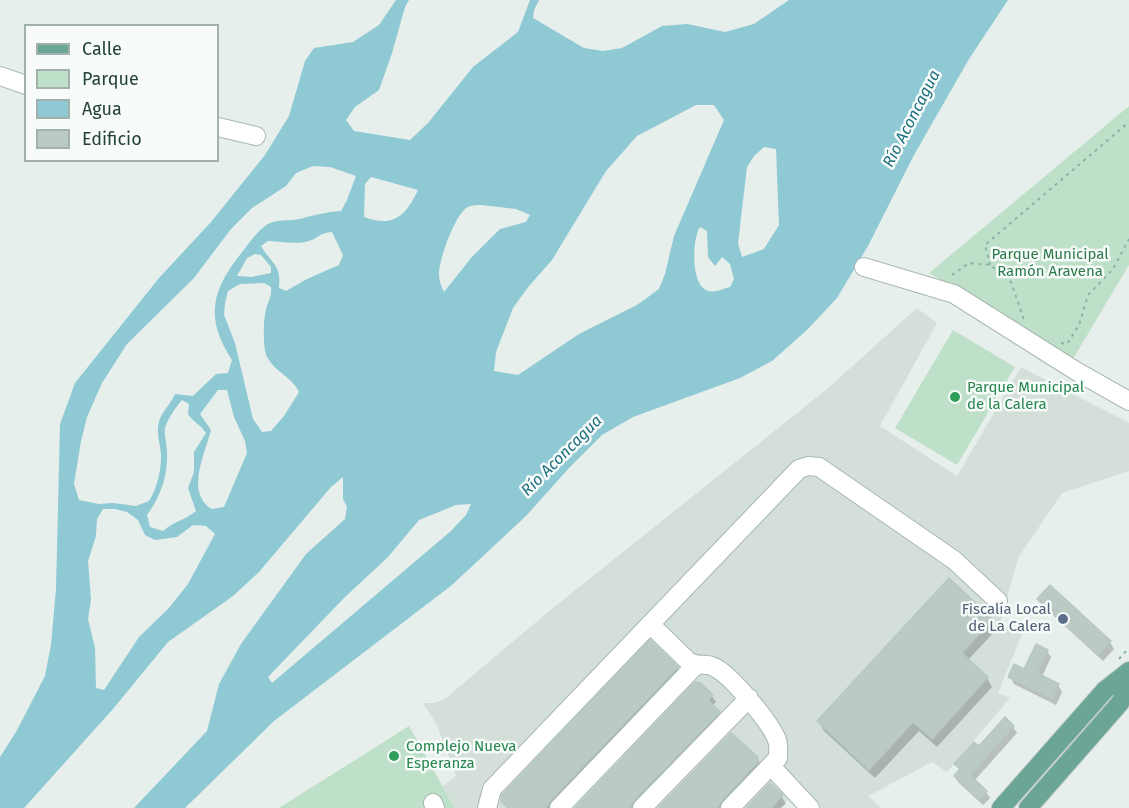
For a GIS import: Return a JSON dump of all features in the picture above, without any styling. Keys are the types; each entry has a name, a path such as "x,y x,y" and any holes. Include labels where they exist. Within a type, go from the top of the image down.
{"main road":[{"path":"1001,808 1105,690 1129,671"},
{"path":"1028,808 1120,703 1129,685"}],"street":[{"path":"0,76 24,84"},
{"path":"219,128 256,136"},
{"path":"864,267 954,294 1076,371 1129,401"},
{"path":"487,808 492,789 799,469 808,466 819,467 954,560 998,601"},
{"path":"650,624 695,666 716,667 749,698 773,730 778,742 778,758 730,808"},
{"path":"559,808 695,666"},
{"path":"642,808 749,698"},
{"path":"771,766 810,808"}],"path":[{"path":"990,265 985,245 1129,122"},
{"path":"1056,343 1067,344 1079,326 1088,295 1113,269 1129,239"},
{"path":"952,275 969,263 990,265 1011,282 1025,325"}],"shaded area":[{"path":"917,308 937,323 880,426 957,476 1021,367 1129,423 1129,471 1062,493 1018,558 1000,625 1022,634 998,693 1010,698 947,772 932,762 868,796 879,808 796,808 788,800 780,808 455,808 443,786 456,776 437,725 423,703 435,703 446,698 548,612 827,389"}],"green space":[{"name":"Parque Municipal Ramón Aravena","path":"1129,106 1129,265 1073,359 929,273"},
{"name":"Parque Municipal de la Calera","path":"953,330 1015,367 957,465 895,428"},
{"name":"Complejo Nueva Esperanza","path":"409,726 455,808 279,808"}],"water":[{"name":"Río Aconcagua","path":"396,0 409,0 379,90 355,107 346,120 354,131 410,140 428,123 473,67 518,32 530,0 539,0 533,18 584,48 603,51 622,48 662,26 687,24 725,32 754,24 789,0 1008,0 969,59 914,155 868,246 837,298 807,330 772,361 740,378 633,417 602,435 526,516 452,585 274,721 185,808 134,808 207,731 219,684 241,644 306,554 345,519 347,507 343,499 343,477 331,487 259,572 233,596 168,642 113,709 24,808 0,808 0,757 16,732 45,676 51,645 56,589 60,424 75,383 159,278 211,222 265,155 289,116 305,61 314,48 353,42 379,25","holes":["696,105 714,105 724,120 674,236 659,289 637,305 579,334 518,375 494,371 496,352 513,308 552,260 606,171 637,136","764,147 776,149 779,225 764,249 742,257 738,243 747,167","313,166 330,167 356,176 341,211 268,224 254,236 232,265 224,278 215,304 218,330 223,345 232,360 228,373 216,374 193,396 175,394 162,414 158,431 161,452 160,468 149,501 136,506 99,504 79,500 74,484 81,441 87,417 102,383 127,344 194,278 231,229 252,208 286,186 296,173","371,177 418,190 403,213 391,220 374,220 364,217 365,184","477,205 516,209 530,215 526,222 500,229 471,258 444,292 439,274 449,237 463,211","700,227 707,231 708,257 715,266 722,257 730,264 734,279 730,287 712,292 701,286 695,270 694,250","332,232 343,255 339,265 286,291 279,288 277,269 261,246 268,241 304,242","255,254 261,255 271,267 271,273 251,277 237,276 247,258","264,283 271,287 264,320 267,357 299,392 284,416 271,431 262,432 253,419 235,343 224,315 228,291 240,284","218,390 227,390 247,453 224,507 212,509 204,502 198,483 211,430 200,414","182,400 189,404 188,414 206,433 194,452 194,472 188,488 196,511 163,531 150,527 147,515 160,493 165,477 167,461 165,428","471,504 466,515 451,531 272,683 268,677 344,598 388,557 419,520 456,505","103,509 127,512 138,520 145,535 155,540 177,537 193,525 206,526 215,534 188,584 169,608 139,637 104,690 96,688 95,648 88,619 91,599 88,561 96,536 97,519"]}],"building":[{"path":"949,578 993,619 962,653 988,677 932,739 913,722 869,770 817,721"},
{"path":"1050,585 1111,641 1098,655 1037,599"},
{"path":"650,640 678,667 551,800 546,808 508,808 501,801 502,795"},
{"path":"1036,644 1048,650 1037,673 1059,684 1052,699 1008,677 1014,664 1024,669"},
{"path":"695,682 701,683 713,695 708,700 720,712 634,800 630,808 575,808"},
{"path":"1005,717 1014,726 970,775 987,791 979,800 954,776 960,769 954,764 974,742 979,746"},
{"path":"731,733 758,757 758,762 717,808 658,808"},
{"path":"770,783 783,795 771,808 746,808"}],"place":[{"name":"Parque Municipal de la Calera","path":"955,397"},
{"name":"Fiscalía Local de La Calera","path":"1063,619"},
{"name":"Complejo Nueva Esperanza","path":"394,756"}]}
